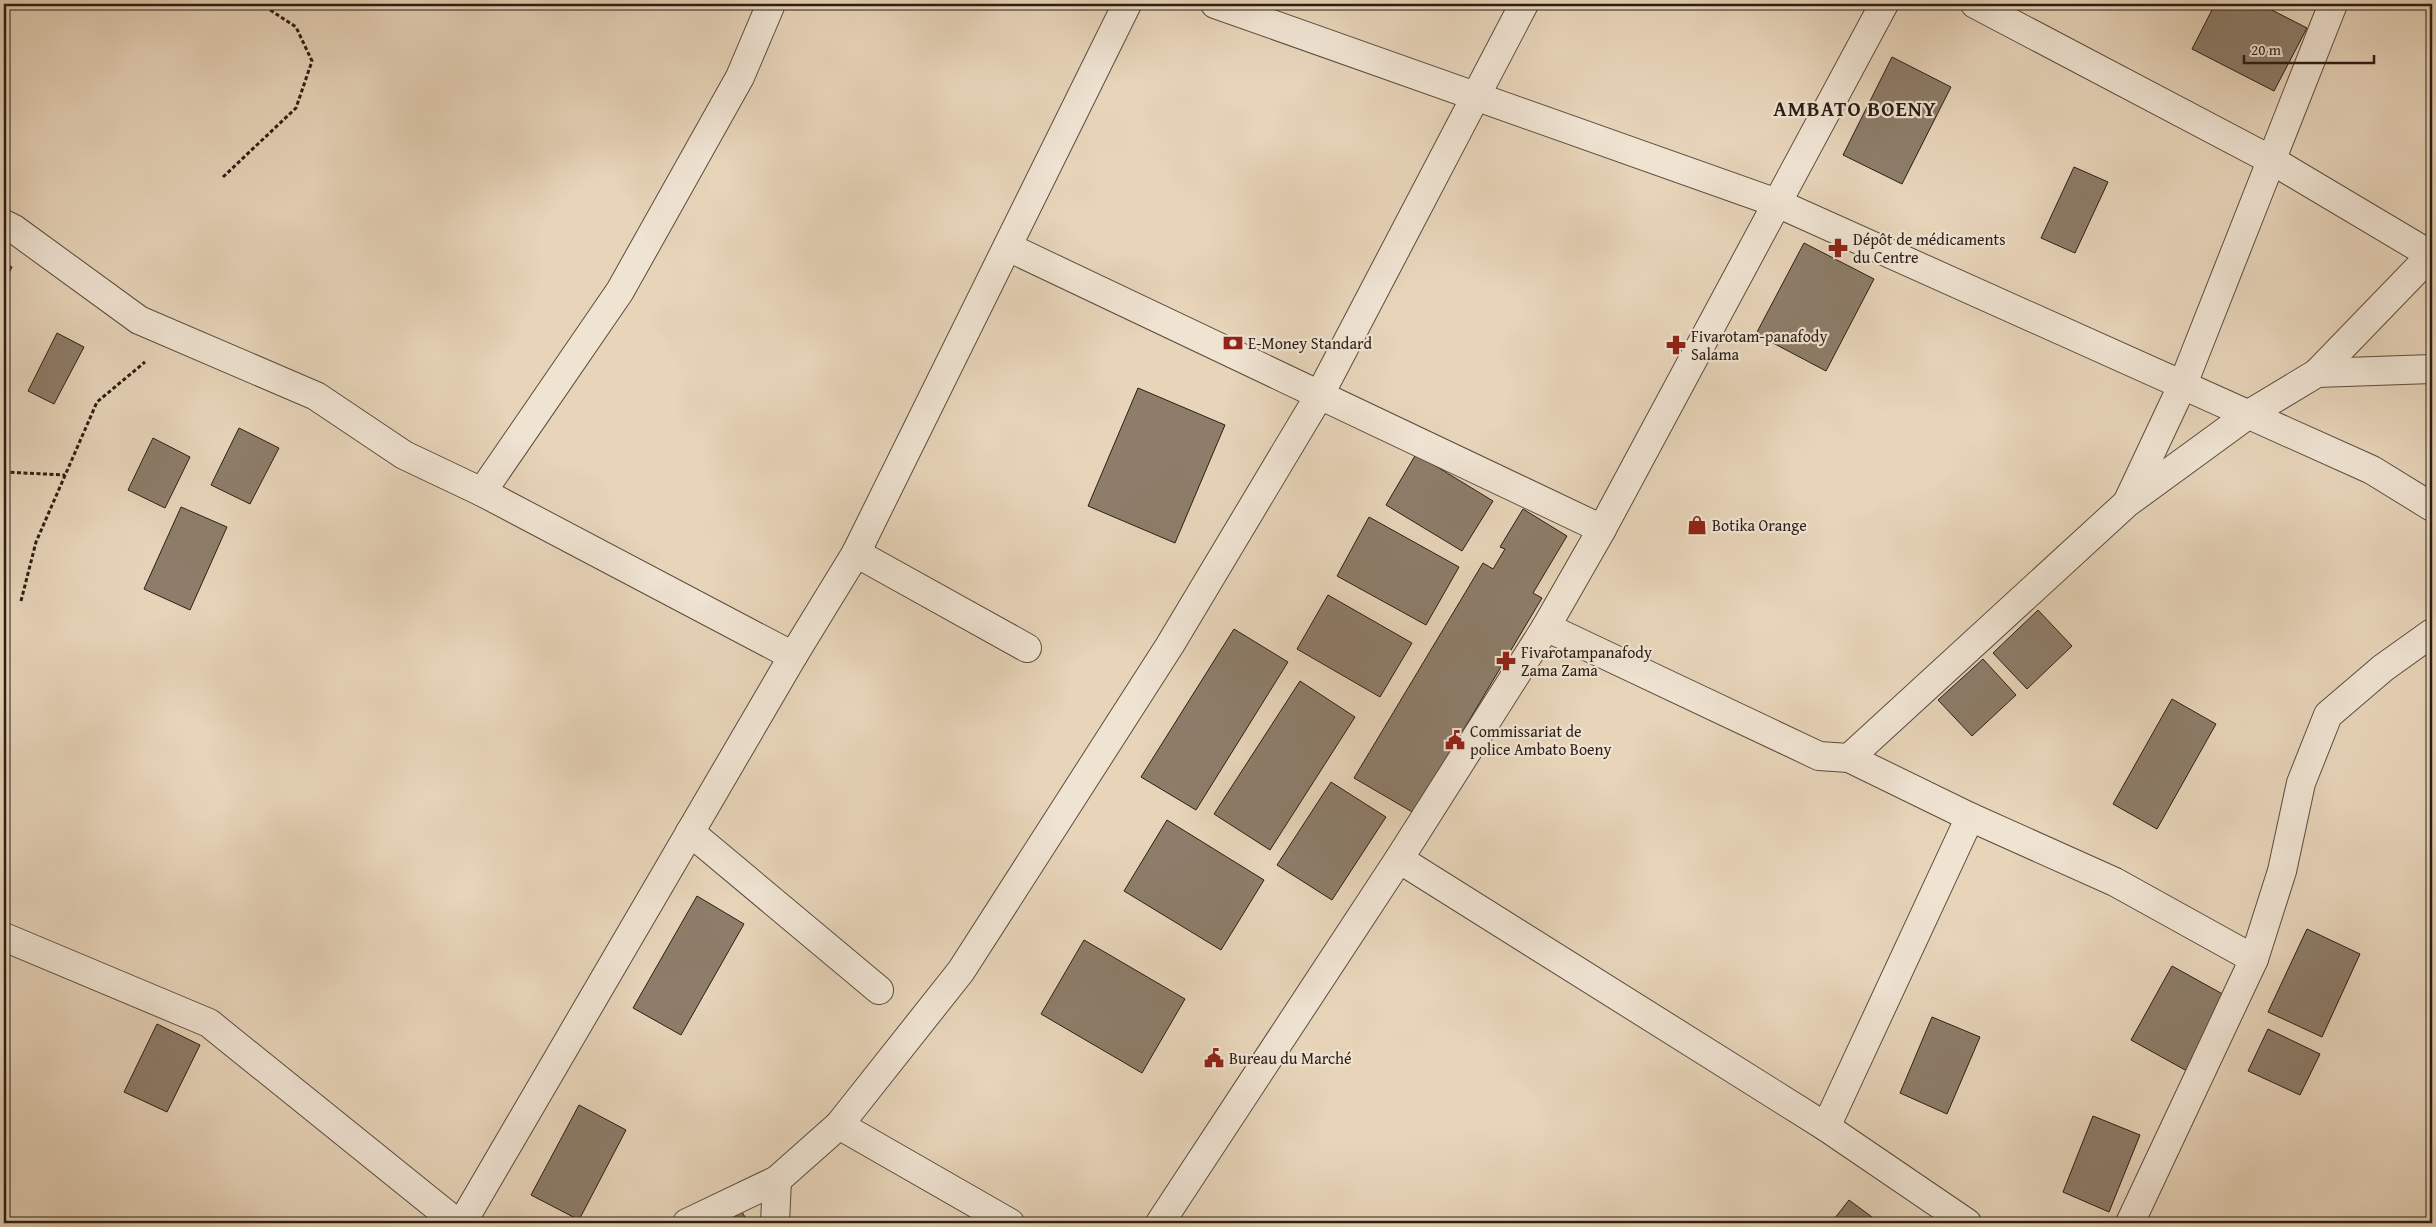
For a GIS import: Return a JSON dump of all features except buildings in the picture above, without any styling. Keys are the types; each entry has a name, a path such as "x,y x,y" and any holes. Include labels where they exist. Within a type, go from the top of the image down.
{"street":[{"path":"482,492 620,291 740,77 771,4"},
{"path":"1215,4 1777,203 2372,470 2432,507"},
{"path":"687,1223 777,1180 839,1125 961,971 1170,645 1319,396 1524,4"},
{"path":"1160,1223 1399,859 1546,627 1602,529 1884,4"},
{"path":"1849,758 2127,503 2249,414 2317,373 2432,254 2273,161 1975,4"},
{"path":"2127,503 2183,384 2273,161 2333,4"},
{"path":"462,1223 793,656 856,553 1008,246 1123,5"},
{"path":"4,224 14,229 139,320 316,396 404,455 482,492 793,656"},
{"path":"1008,246 1319,396 1602,529"},
{"path":"2317,373 2432,369"},
{"path":"856,553 1027,648"},
{"path":"1546,627 1819,756 1849,758 1970,818 2115,882 2254,959"},
{"path":"2130,1223 2254,959 2282,871 2301,783 2328,715 2383,668 2432,633"},
{"path":"1826,1127 1970,818"},
{"path":"690,832 879,990"},
{"path":"1399,859 1826,1127 1967,1223"},
{"path":"4,937 209,1023 457,1223"},
{"path":"839,1125 1010,1223"},
{"path":"774,1223 777,1180"}],"path":[{"path":"223,177 296,108 312,61 296,28 261,4"},
{"path":"21,601 36,542 97,402 176,336"},
{"path":"4,472 65,475"}],"place":[{"name":"Dépôt de médicaments du Centre","path":"1838,248"},
{"name":"E-Money Standard","path":"1233,343"},
{"name":"Fivarotam-panafody Salama","path":"1676,345"},
{"name":"Botika Orange","path":"1697,525"},
{"name":"Fivarotampanafody Zama Zama","path":"1506,661"},
{"name":"Commissariat de police Ambato Boeny","path":"1455,740"},
{"name":"Bureau du Marché","path":"1214,1058"}],"district":[{"name":"AMBATO BOENY","path":"1855,108"}]}
